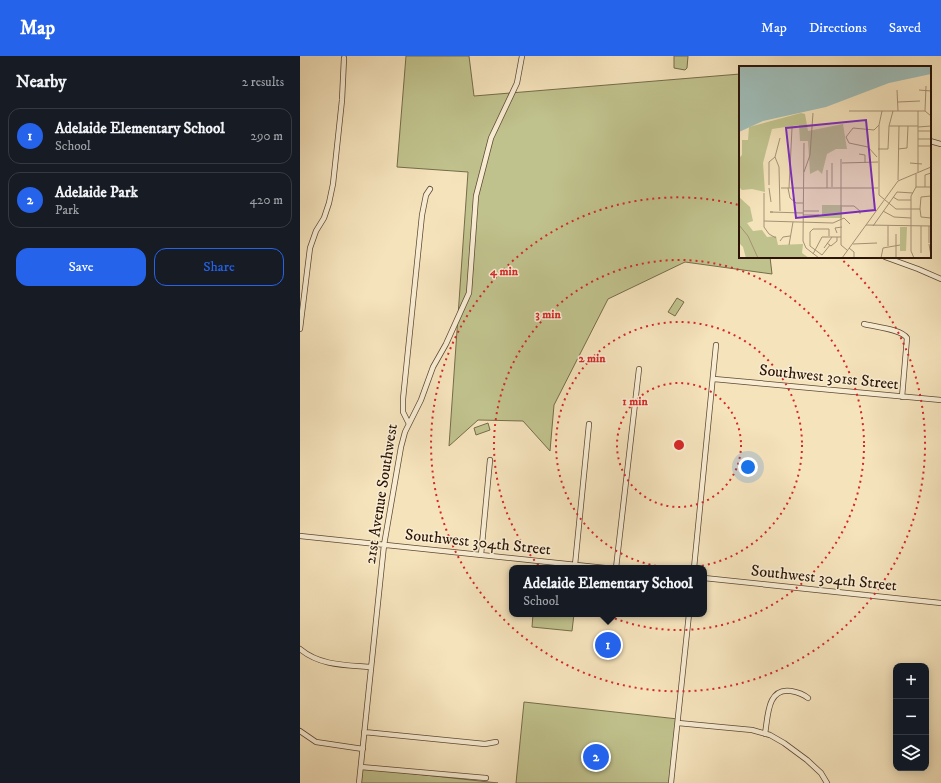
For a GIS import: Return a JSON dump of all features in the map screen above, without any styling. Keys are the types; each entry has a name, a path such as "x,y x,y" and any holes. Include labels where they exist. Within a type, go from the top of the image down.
{"street":[{"path":"409,424 421,400 433,367 446,344 469,292 476,196 490,138 517,82 522,56"},
{"path":"300,330 310,248 316,231 324,218 334,184 342,100 344,58"},
{"path":"931,141 941,144"},
{"name":"21st Avenue Southwest","path":"359,783 384,545 401,447 409,424 403,412 404,392 422,215 426,195 430,189"},
{"path":"888,258 941,279"},
{"path":"864,324 898,332 905,335 907,338 902,397"},
{"path":"694,565 714,379 716,346"},
{"path":"616,565 639,369"},
{"name":"Southwest 301st Street","path":"714,379 941,400"},
{"path":"575,565 589,424"},
{"path":"480,555 490,460"},
{"name":"Southwest 304th Street","path":"300,536 575,565"},
{"name":"Southwest 304th Street","path":"707,578 941,603"},
{"path":"671,783 689,617"},
{"path":"300,649 309,656 323,662 371,667"},
{"path":"765,734 773,696 778,692 788,690 801,693 808,698"},
{"path":"678,723 752,730 765,734 784,743 807,760 821,773 826,783"},
{"path":"300,731 316,742 362,749"},
{"path":"364,732 485,744 496,742"},
{"path":"361,767 486,778"}],"green space":[{"path":"406,56 469,56 474,96 739,74 739,258 770,258 772,274 685,262 608,299 554,405 550,451 523,421 478,420 449,446 468,172 397,167"},
{"path":"674,56 688,56 687,68 685,70 674,68"},
{"path":"677,298 684,302 675,316 668,312"},
{"path":"488,423 490,430 476,435 474,428"},
{"path":"533,617 574,617 572,631 532,627"},
{"path":"524,702 678,719 671,783 516,783"},
{"path":"361,768 498,783 359,783"}],"place":[{"name":"Adelaide Elementary School","path":"608,645"},
{"name":"Adelaide Park","path":"596,757"}]}
